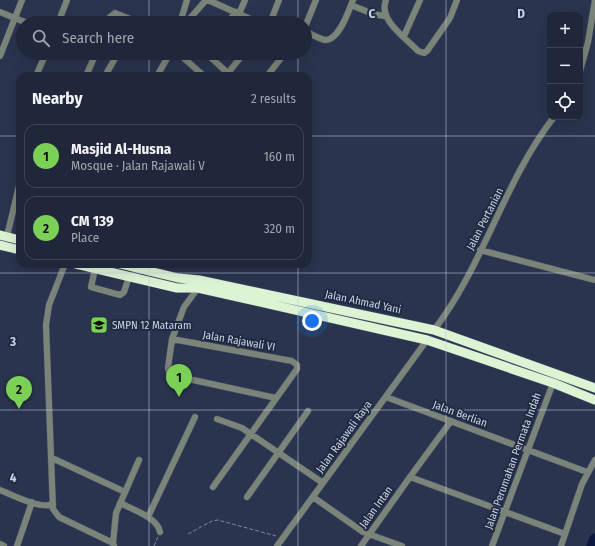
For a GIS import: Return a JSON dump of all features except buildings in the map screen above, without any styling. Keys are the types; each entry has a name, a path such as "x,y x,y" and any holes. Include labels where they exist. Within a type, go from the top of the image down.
{"highway":[{"path":"3,236 16,239"},
{"path":"0,245 16,249"},
{"path":"95,268 177,288 197,285 426,340 552,383 595,400"},
{"name":"Jalan Ahmad Yani","path":"137,268 178,278 197,285 434,330 552,371 595,388"}],"street":[{"path":"0,56 22,0"},
{"path":"61,16 67,0"},
{"path":"182,16 187,0"},
{"path":"193,16 209,0 244,16"},
{"path":"234,16 245,0"},
{"path":"273,16 279,0"},
{"path":"309,16 316,0"},
{"path":"386,0 384,6 385,16 388,21 418,51 424,53 428,51 450,18 456,0"},
{"path":"404,36 420,0"},
{"path":"583,60 588,42 595,0"},
{"path":"312,34 324,40 330,39 339,31 352,2 374,14 385,16"},
{"path":"0,12 15,18"},
{"path":"111,16 115,13 122,16"},
{"path":"38,72 43,60"},
{"path":"88,72 93,60"},
{"path":"106,72 114,60"},
{"path":"159,72 166,60"},
{"path":"186,60 199,72"},
{"path":"213,60 226,72"},
{"path":"231,72 239,60"},
{"path":"270,72 280,60"},
{"name":"Jalan Pertanian","path":"434,330 456,296 528,154 552,120"},
{"path":"3,236 16,195"},
{"path":"480,250 595,280"},
{"path":"63,268 49,305 46,325 53,504 57,516 114,544 115,519 138,460"},
{"path":"95,268 91,287 120,295 124,292 130,277"},
{"path":"197,285 184,307 172,339 169,357 169,371 172,376 276,398 213,487"},
{"name":"Jalan Rajawali VI","path":"172,339 297,363 297,369 276,398"},
{"name":"Jalan Rajawali Raya","path":"277,546 282,537 386,397 426,340"},
{"name":"Jalan Perumahan Permata Indah","path":"492,546 552,383"},
{"name":"Jalan Berlian","path":"386,397 587,472"},
{"path":"247,497 308,411"},
{"path":"148,517 194,418"},
{"path":"217,419 234,424 251,434 323,483"},
{"name":"Jalan Intan","path":"361,546 368,534 451,421"},
{"path":"52,458 125,492"},
{"path":"561,546 587,472 595,460"},
{"path":"409,478 565,534"},
{"path":"0,490 32,502 48,506 53,504"},
{"path":"313,496 368,534 402,546"},
{"path":"17,546 32,502"},
{"path":"120,503 148,517 160,528 160,532"},
{"path":"0,544 4,546"}],"path":[{"path":"188,534 218,520 282,537"},
{"path":"154,546 160,532"}],"waterway":[{"path":"592,546 595,539"}],"place":[{"name":"SMPN 12 Mataram","path":"99,325"},
{"name":"Masjid Al-Husna","path":"179,397"},
{"name":"CM 139","path":"19,409"}]}
